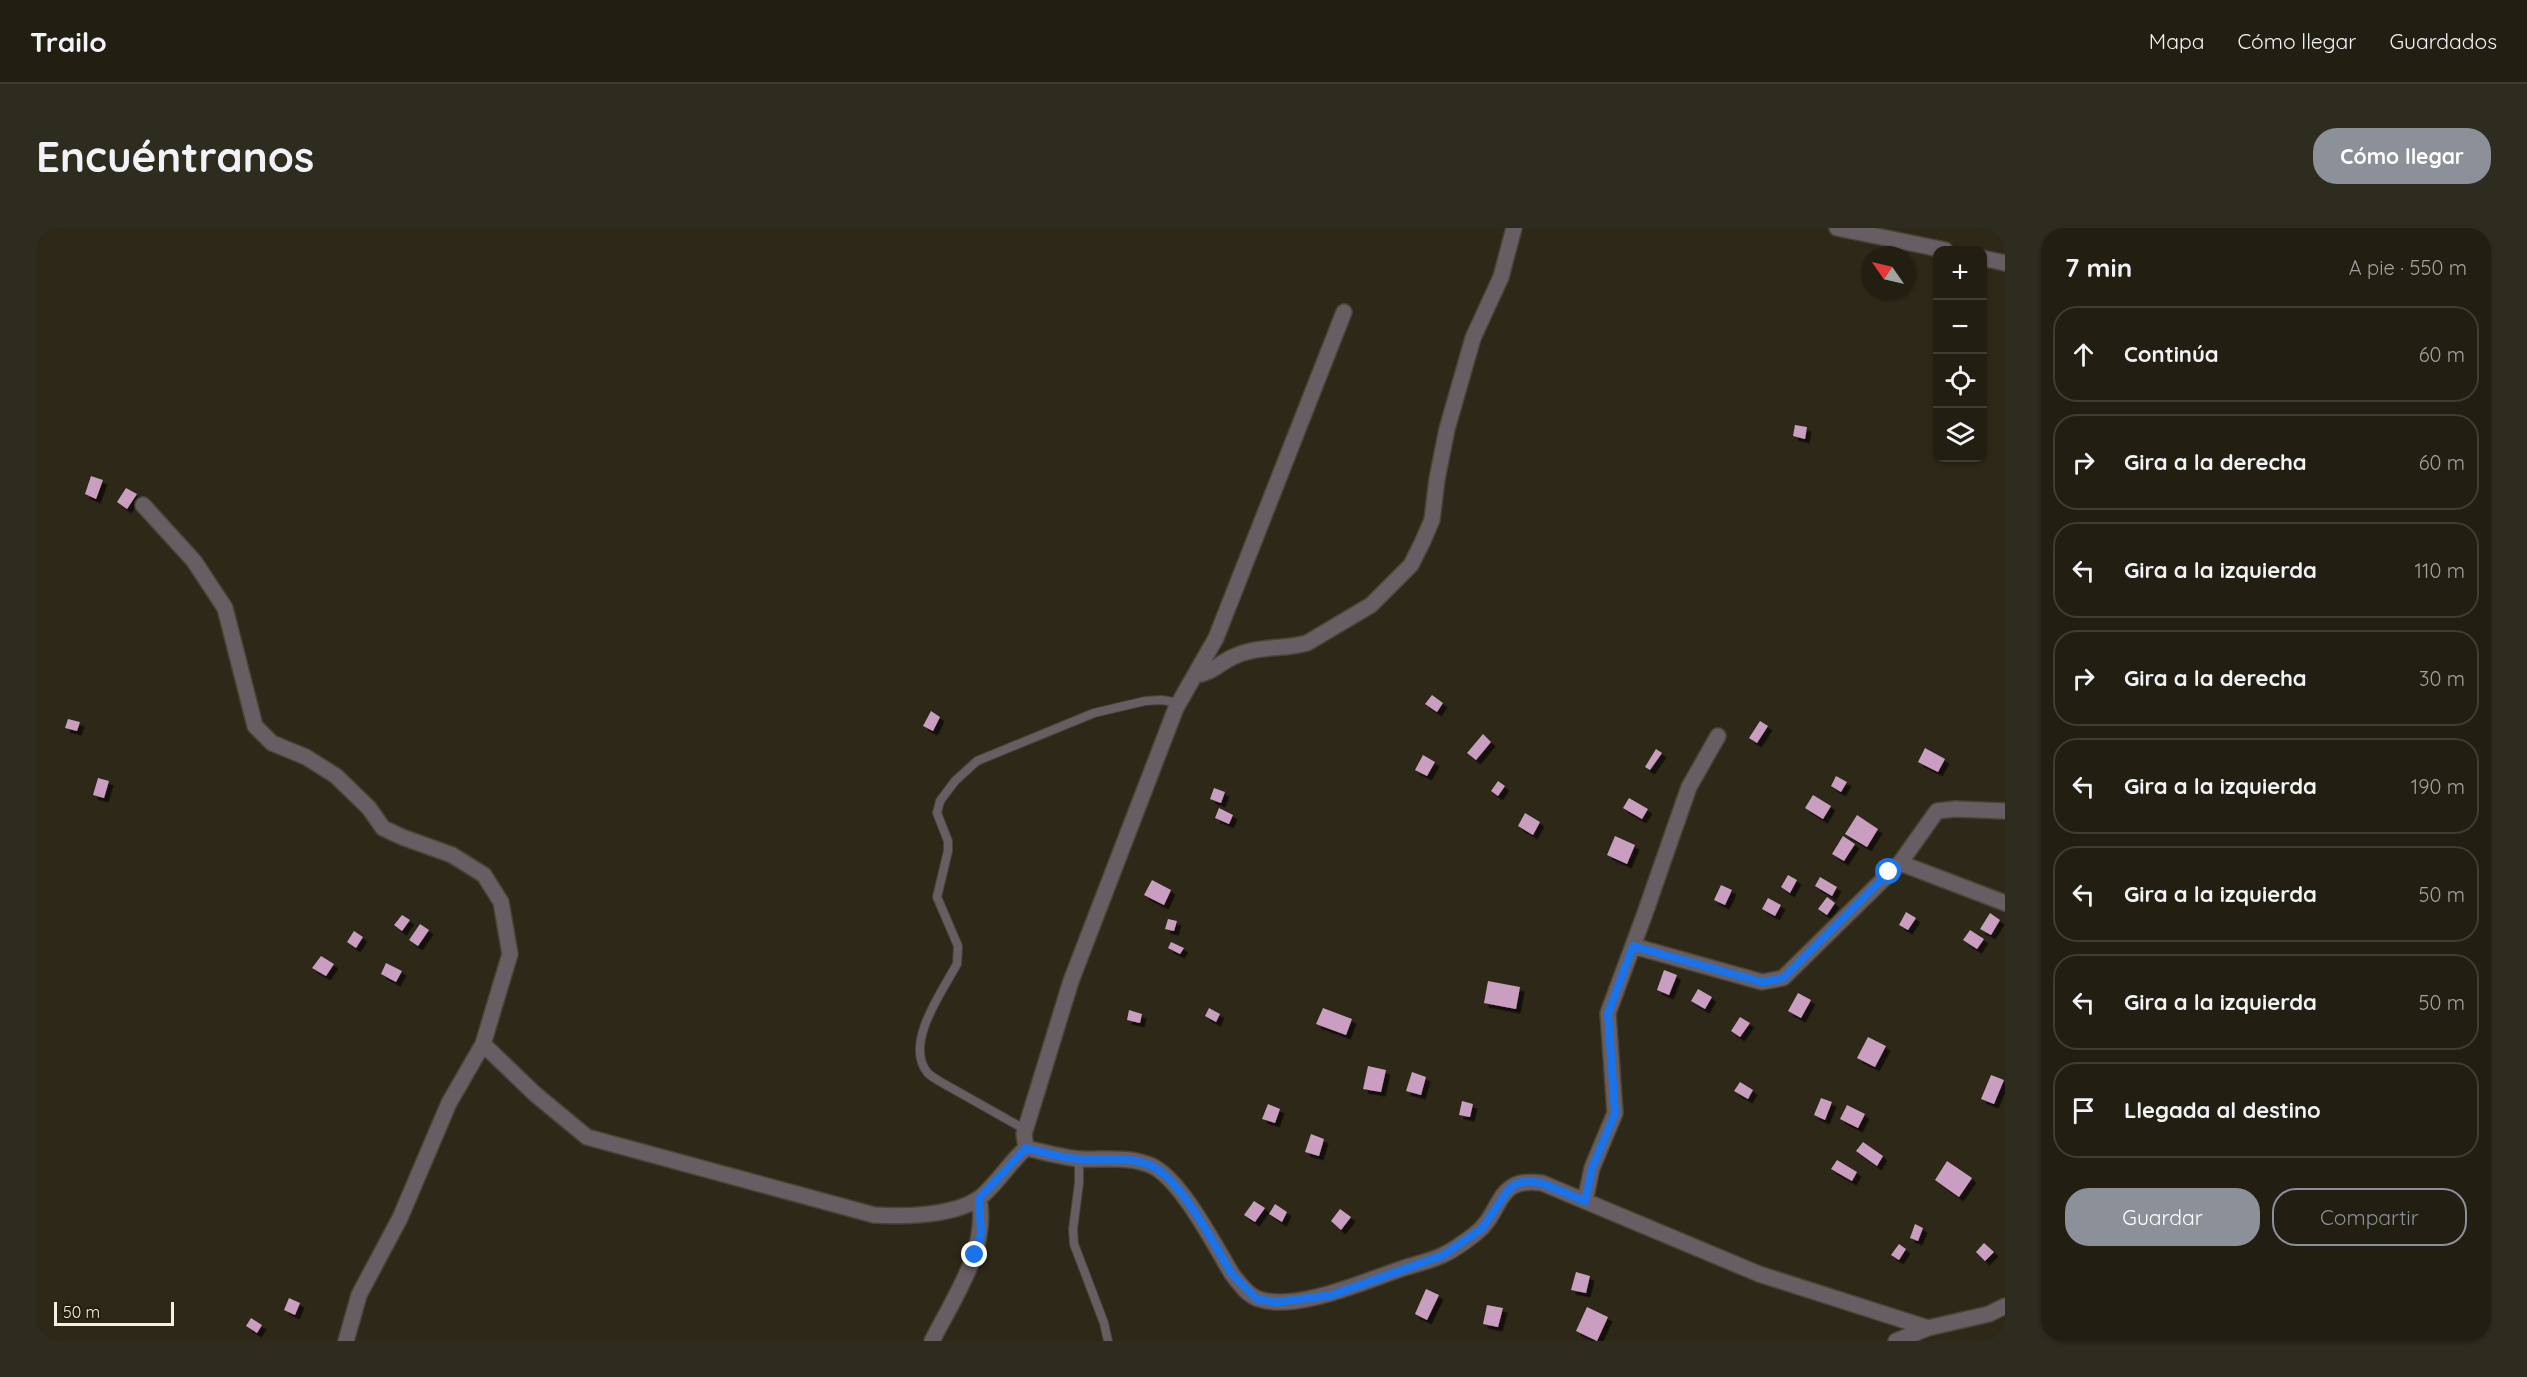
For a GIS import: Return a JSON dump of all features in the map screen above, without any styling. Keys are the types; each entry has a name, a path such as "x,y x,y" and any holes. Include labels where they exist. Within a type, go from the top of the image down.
{"street":[{"path":"1195,675 1205,674 1233,657 1265,648 1296,646 1325,634 1371,605 1411,565 1432,520 1447,429 1473,338 1501,277 1514,228"},
{"path":"1837,228 1933,248"},
{"path":"1987,259 2005,263"},
{"path":"1026,1148 1024,1140 1026,1130 1071,981 1179,703 1216,638 1344,312"},
{"path":"143,505 194,561 225,608 255,726 260,732 272,743 306,757 336,776 369,808 383,828 452,855 484,875 501,902 510,954 483,1044 449,1103 400,1218 359,1295 346,1341"},
{"path":"1585,1201 1592,1168 1615,1113 1608,1013 1689,787 1718,736"},
{"path":"1633,946 1762,982 1783,978 1900,863 1937,811 1954,809 2005,811"},
{"path":"1900,863 2005,903"},
{"path":"483,1044 535,1094 587,1137 874,1215 906,1217 963,1206 979,1198 1026,1148"},
{"path":"1026,1148 1079,1159 1133,1160 1151,1165 1163,1173 1182,1194 1232,1274 1257,1299 1277,1302 1331,1295 1443,1255 1482,1228 1508,1190 1515,1184 1526,1181 1542,1183 1759,1274 1928,1328"},
{"path":"932,1341 975,1255 981,1233 979,1198"},
{"path":"1896,1341 1928,1328 1989,1314 2005,1306"}],"lane":[{"path":"1026,1130 939,1081 927,1072 922,1061 920,1049 928,1016 957,964 958,956 958,946 937,897 948,851 948,842 937,813 940,801 955,781 976,761 1110,707 1144,701 1162,700 1179,703"},
{"path":"1079,1159 1079,1183 1073,1229 1074,1244 1104,1323 1108,1341"}],"building":[{"path":"1795,425 1807,427 1805,439 1793,436"},
{"path":"91,476 103,480 96,499 85,494"},
{"path":"126,488 137,494 127,509 117,502"},
{"path":"1432,695 1443,703 1437,712 1425,704"},
{"path":"931,711 940,717 933,731 923,726"},
{"path":"68,719 80,722 77,731 65,728"},
{"path":"1760,721 1768,726 1757,743 1749,738"},
{"path":"1483,734 1491,742 1476,760 1467,753"},
{"path":"1925,748 1945,759 1938,772 1918,762"},
{"path":"1656,749 1662,753 1650,770 1645,767"},
{"path":"1423,755 1435,762 1427,776 1415,770"},
{"path":"1836,776 1847,782 1841,792 1831,786"},
{"path":"98,778 109,781 104,798 93,795"},
{"path":"1498,781 1505,786 1498,796 1491,791"},
{"path":"1214,788 1225,792 1221,803 1210,799"},
{"path":"1813,795 1831,806 1823,819 1805,808"},
{"path":"1629,798 1648,809 1642,819 1623,808"},
{"path":"1219,808 1233,815 1229,824 1215,818"},
{"path":"1525,813 1540,822 1533,835 1518,826"},
{"path":"1857,815 1878,829 1867,847 1845,834"},
{"path":"1615,836 1635,845 1627,864 1607,855"},
{"path":"1843,836 1855,844 1844,861 1832,854"},
{"path":"1788,875 1797,880 1790,893 1781,887"},
{"path":"1820,877 1837,887 1832,896 1815,886"},
{"path":"1152,880 1171,890 1164,905 1144,895"},
{"path":"1721,885 1732,890 1725,905 1714,900"},
{"path":"1827,897 1835,903 1827,915 1818,909"},
{"path":"1768,898 1781,905 1775,916 1762,909"},
{"path":"1906,912 1916,918 1908,930 1899,925"},
{"path":"1990,913 2000,920 1991,935 1980,929"},
{"path":"402,915 410,920 402,931 394,925"},
{"path":"1168,919 1177,921 1174,931 1165,929"},
{"path":"420,924 429,930 418,946 409,940"},
{"path":"1970,930 1984,939 1977,949 1963,940"},
{"path":"354,931 363,937 356,948 347,942"},
{"path":"1171,942 1184,948 1180,954 1168,948"},
{"path":"321,956 334,964 326,976 312,968"},
{"path":"386,963 402,971 396,982 381,974"},
{"path":"1664,970 1677,975 1669,995 1657,990"},
{"path":"1488,981 1520,987 1516,1009 1484,1003"},
{"path":"1698,989 1712,997 1705,1009 1691,1001"},
{"path":"1798,993 1811,1000 1801,1018 1788,1011"},
{"path":"1209,1008 1220,1014 1216,1022 1205,1016"},
{"path":"1323,1008 1352,1019 1346,1035 1316,1024"},
{"path":"1129,1010 1142,1014 1140,1023 1127,1020"},
{"path":"1740,1017 1750,1023 1740,1037 1731,1031"},
{"path":"1868,1037 1886,1046 1875,1067 1857,1058"},
{"path":"1368,1066 1386,1070 1381,1092 1363,1089"},
{"path":"1412,1072 1426,1077 1421,1095 1406,1091"},
{"path":"1991,1075 2004,1080 1994,1104 1981,1099"},
{"path":"1740,1082 1753,1090 1748,1099 1734,1091"},
{"path":"1821,1098 1832,1102 1825,1120 1814,1115"},
{"path":"1462,1101 1473,1104 1470,1117 1459,1115"},
{"path":"1268,1104 1280,1109 1275,1123 1262,1119"},
{"path":"1847,1105 1865,1114 1858,1128 1840,1119"},
{"path":"1311,1134 1324,1139 1319,1156 1305,1152"},
{"path":"1863,1142 1883,1156 1877,1166 1856,1151"},
{"path":"1837,1160 1857,1172 1852,1181 1831,1169"},
{"path":"1947,1161 1972,1178 1959,1197 1935,1180"},
{"path":"1254,1201 1265,1208 1255,1222 1244,1215"},
{"path":"1275,1204 1287,1212 1282,1222 1269,1214"},
{"path":"1340,1209 1351,1217 1341,1230 1331,1221"},
{"path":"1915,1224 1923,1228 1918,1241 1910,1238"},
{"path":"1984,1243 1994,1252 1985,1261 1976,1252"},
{"path":"1899,1244 1906,1249 1899,1260 1891,1255"},
{"path":"1576,1272 1590,1276 1586,1293 1571,1290"},
{"path":"1426,1289 1439,1295 1427,1320 1415,1314"},
{"path":"289,1298 300,1303 295,1315 284,1310"},
{"path":"1487,1305 1503,1308 1498,1327 1483,1324"},
{"path":"1587,1307 1608,1317 1597,1341 1576,1331"},
{"path":"251,1318 262,1325 257,1333 246,1326"}],"route":[{"path":"975,1255 981,1233 979,1198 1026,1148 1079,1159 1133,1160 1151,1165 1163,1173 1182,1194 1232,1274 1242,1286 1257,1299 1277,1302 1331,1295 1443,1255 1476,1234 1508,1190 1515,1184 1526,1181 1542,1183 1585,1201 1592,1168 1615,1113 1608,1013 1633,946 1762,982 1783,978 1889,872"}]}
